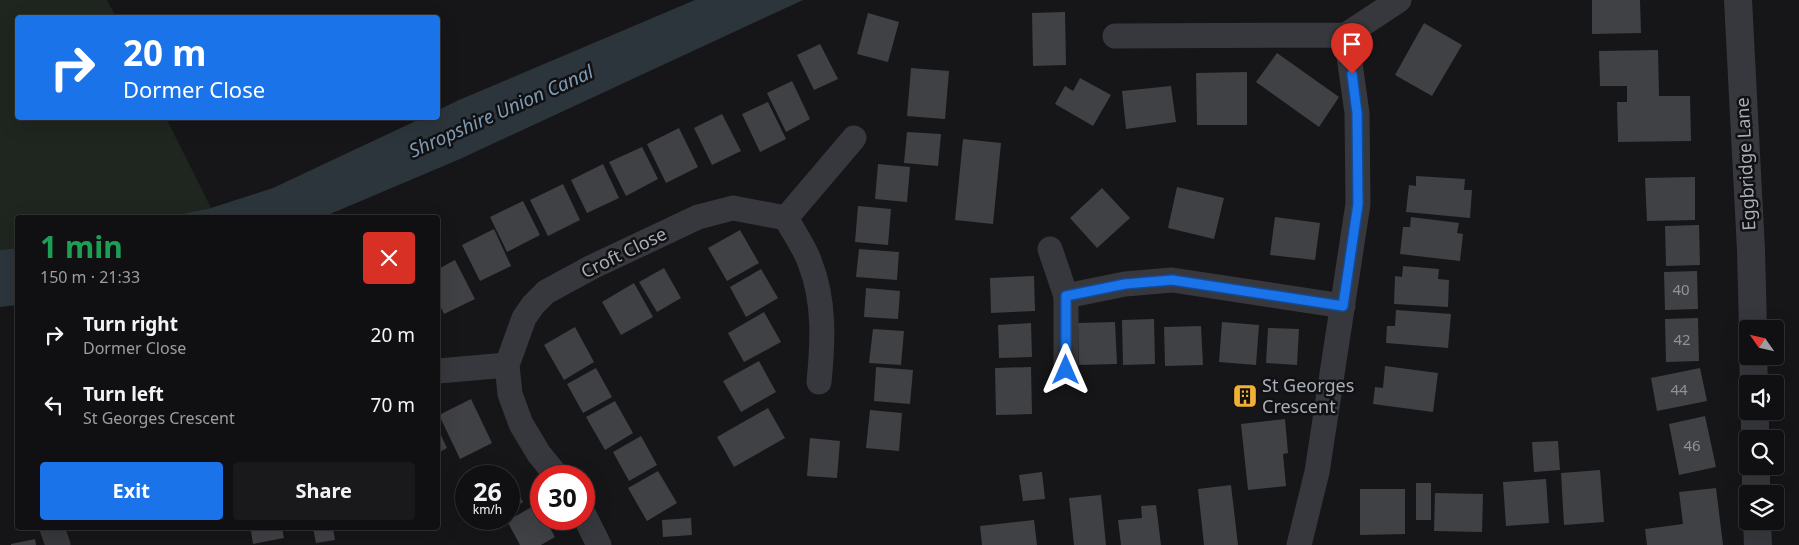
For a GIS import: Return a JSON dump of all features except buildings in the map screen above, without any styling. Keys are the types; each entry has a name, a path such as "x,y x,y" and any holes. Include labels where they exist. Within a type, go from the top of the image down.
{"street":[{"path":"1115,36 1346,35 1399,0"},
{"name":"Eggbridge Lane","path":"1738,0 1753,320"},
{"path":"1299,545 1317,472 1358,204 1357,113 1346,35"},
{"path":"819,382 822,347 821,303 810,262 786,218 854,138"},
{"name":"Croft Close","path":"548,465 521,424 510,394 507,365 524,318 533,304 546,292 592,267 698,217 733,208 786,218"},
{"path":"1050,249 1066,296 1066,370"},
{"path":"1066,296 1125,284 1172,280 1343,306"},
{"path":"440,371 507,365"},
{"path":"53,530 58,545"},
{"path":"592,530 599,545"},
{"path":"1757,530 1758,545"}],"shaded area":[{"path":"0,0 107,0 115,15 15,15 15,120 167,120 211,208 182,215 15,215 15,248 0,250"}],"water":[{"name":"Shropshire Union Canal","path":"695,0 803,0 460,159 328,215 178,215 211,208 273,188 418,120 440,120 440,109"},
{"path":"15,248 15,305 0,307 0,250"}],"place":[{"name":"St Georges Crescent","path":"1245,396"}],"route":[{"path":"1066,370 1066,296 1125,284 1172,280 1343,306 1358,204 1357,113 1352,74"}]}
